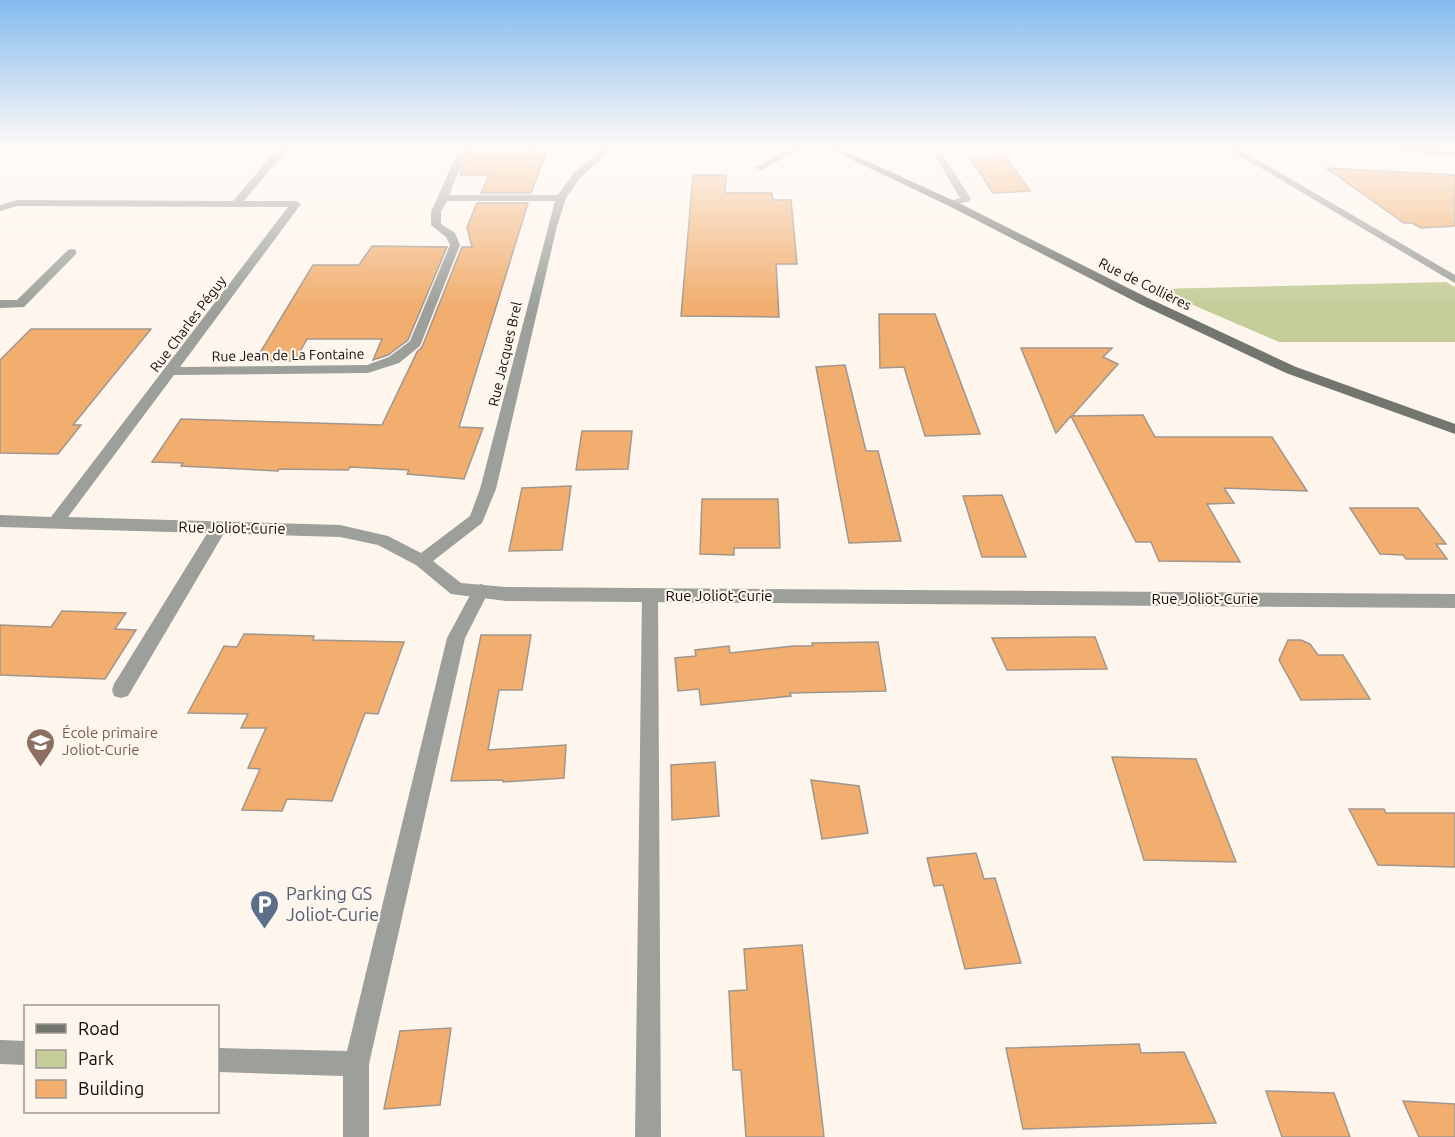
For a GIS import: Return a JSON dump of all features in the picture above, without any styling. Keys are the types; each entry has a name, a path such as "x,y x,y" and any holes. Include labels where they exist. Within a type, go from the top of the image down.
{"main road":[{"name":"Rue de Collières","path":"944,200 1144,301 1291,370 1455,429"}],"street":[{"path":"0,208 26,202 236,204 239,200"},
{"name":"Rue Jean de La Fontaine","path":"170,371 368,369 394,360 416,343 455,246 451,235 436,225 436,212 442,200"},
{"name":"Rue Jacques Brel","path":"422,561 476,519 488,489 535,293 560,200"},
{"path":"953,204 963,200"},
{"path":"1320,200 1455,280"},
{"name":"Rue Charles Péguy","path":"54,524 296,204 236,204"},
{"path":"0,304 20,304 72,252"},
{"name":"Rue Joliot-Curie","path":"0,521 340,531 382,540 422,561 457,589 506,594 1455,602"},
{"path":"121,690 219,528"},
{"path":"356,1137 356,1064 456,639 481,591"},
{"path":"648,1137 650,595"},
{"path":"0,1052 24,1053"},
{"path":"219,1060 356,1064"}],"green space":[{"path":"1446,282 1455,287 1455,342 1279,342 1156,289"}],"building":[{"path":"691,200 791,200 797,264 776,264 779,317 681,316"},
{"path":"1371,200 1455,200 1455,226 1421,228 1412,223 1404,223"},
{"path":"477,203 528,203 459,427 483,428 464,479 407,474 409,470 350,467 348,470 279,469 278,471 181,466 183,463 152,462 181,419 382,425 417,352 422,347 462,247 472,247 467,227"},
{"path":"372,246 447,247 408,340 388,355 373,360 382,339 307,339 295,361 255,361 313,265 359,265"},
{"path":"879,314 935,314 980,434 925,436 904,367 880,368"},
{"path":"31,329 151,329 73,425 81,425 58,454 0,453 0,360"},
{"path":"1021,348 1112,348 1103,357 1118,364 1072,416 1143,415 1155,437 1272,437 1307,491 1224,488 1234,503 1207,504 1240,562 1159,561 1151,542 1136,542 1071,416 1056,433"},
{"path":"845,365 866,451 878,451 901,541 849,543 816,367"},
{"path":"582,431 632,431 628,469 576,470"},
{"path":"571,486 562,550 509,551 522,488"},
{"path":"1002,495 1026,557 982,557 963,496"},
{"path":"702,499 778,499 780,548 734,548 734,555 700,554"},
{"path":"1350,508 1418,508 1446,544 1436,544 1447,559 1406,559 1403,555 1380,554"},
{"path":"62,611 126,613 115,629 136,630 105,679 0,675 0,625 51,627"},
{"path":"244,634 314,636 313,640 404,642 378,714 365,713 332,801 287,799 282,811 242,810 260,769 248,768 266,728 241,728 248,714 188,713 224,646 237,647"},
{"path":"481,635 531,635 522,690 499,690 488,750 566,745 564,778 503,782 503,780 451,781"},
{"path":"1095,637 1107,669 1007,670 992,638"},
{"path":"1288,640 1301,640 1310,644 1318,655 1343,655 1370,699 1301,700 1279,660"},
{"path":"878,642 886,691 790,693 791,696 701,705 699,689 678,691 675,658 696,656 695,650 729,646 730,653 813,646 812,643"},
{"path":"1112,757 1196,759 1236,862 1144,860"},
{"path":"715,762 719,816 672,820 671,765"},
{"path":"811,780 859,786 868,833 822,839"},
{"path":"1349,809 1384,809 1386,813 1455,813 1455,867 1378,865"},
{"path":"976,853 984,879 995,878 1021,963 965,969 943,885 934,886 927,858"},
{"path":"802,945 824,1137 746,1137 741,1070 733,1070 729,991 747,990 744,949"},
{"path":"451,1028 440,1105 384,1109 400,1031"},
{"path":"1139,1044 1141,1053 1184,1052 1216,1123 1023,1129 1006,1048"},
{"path":"1266,1091 1334,1093 1350,1137 1282,1137"},
{"path":"1403,1101 1455,1104 1455,1137 1419,1137"}],"place":[{"name":"École primaire Joliot-Curie","path":"41,768"},
{"name":"Parking GS Joliot-Curie","path":"265,930"}]}
